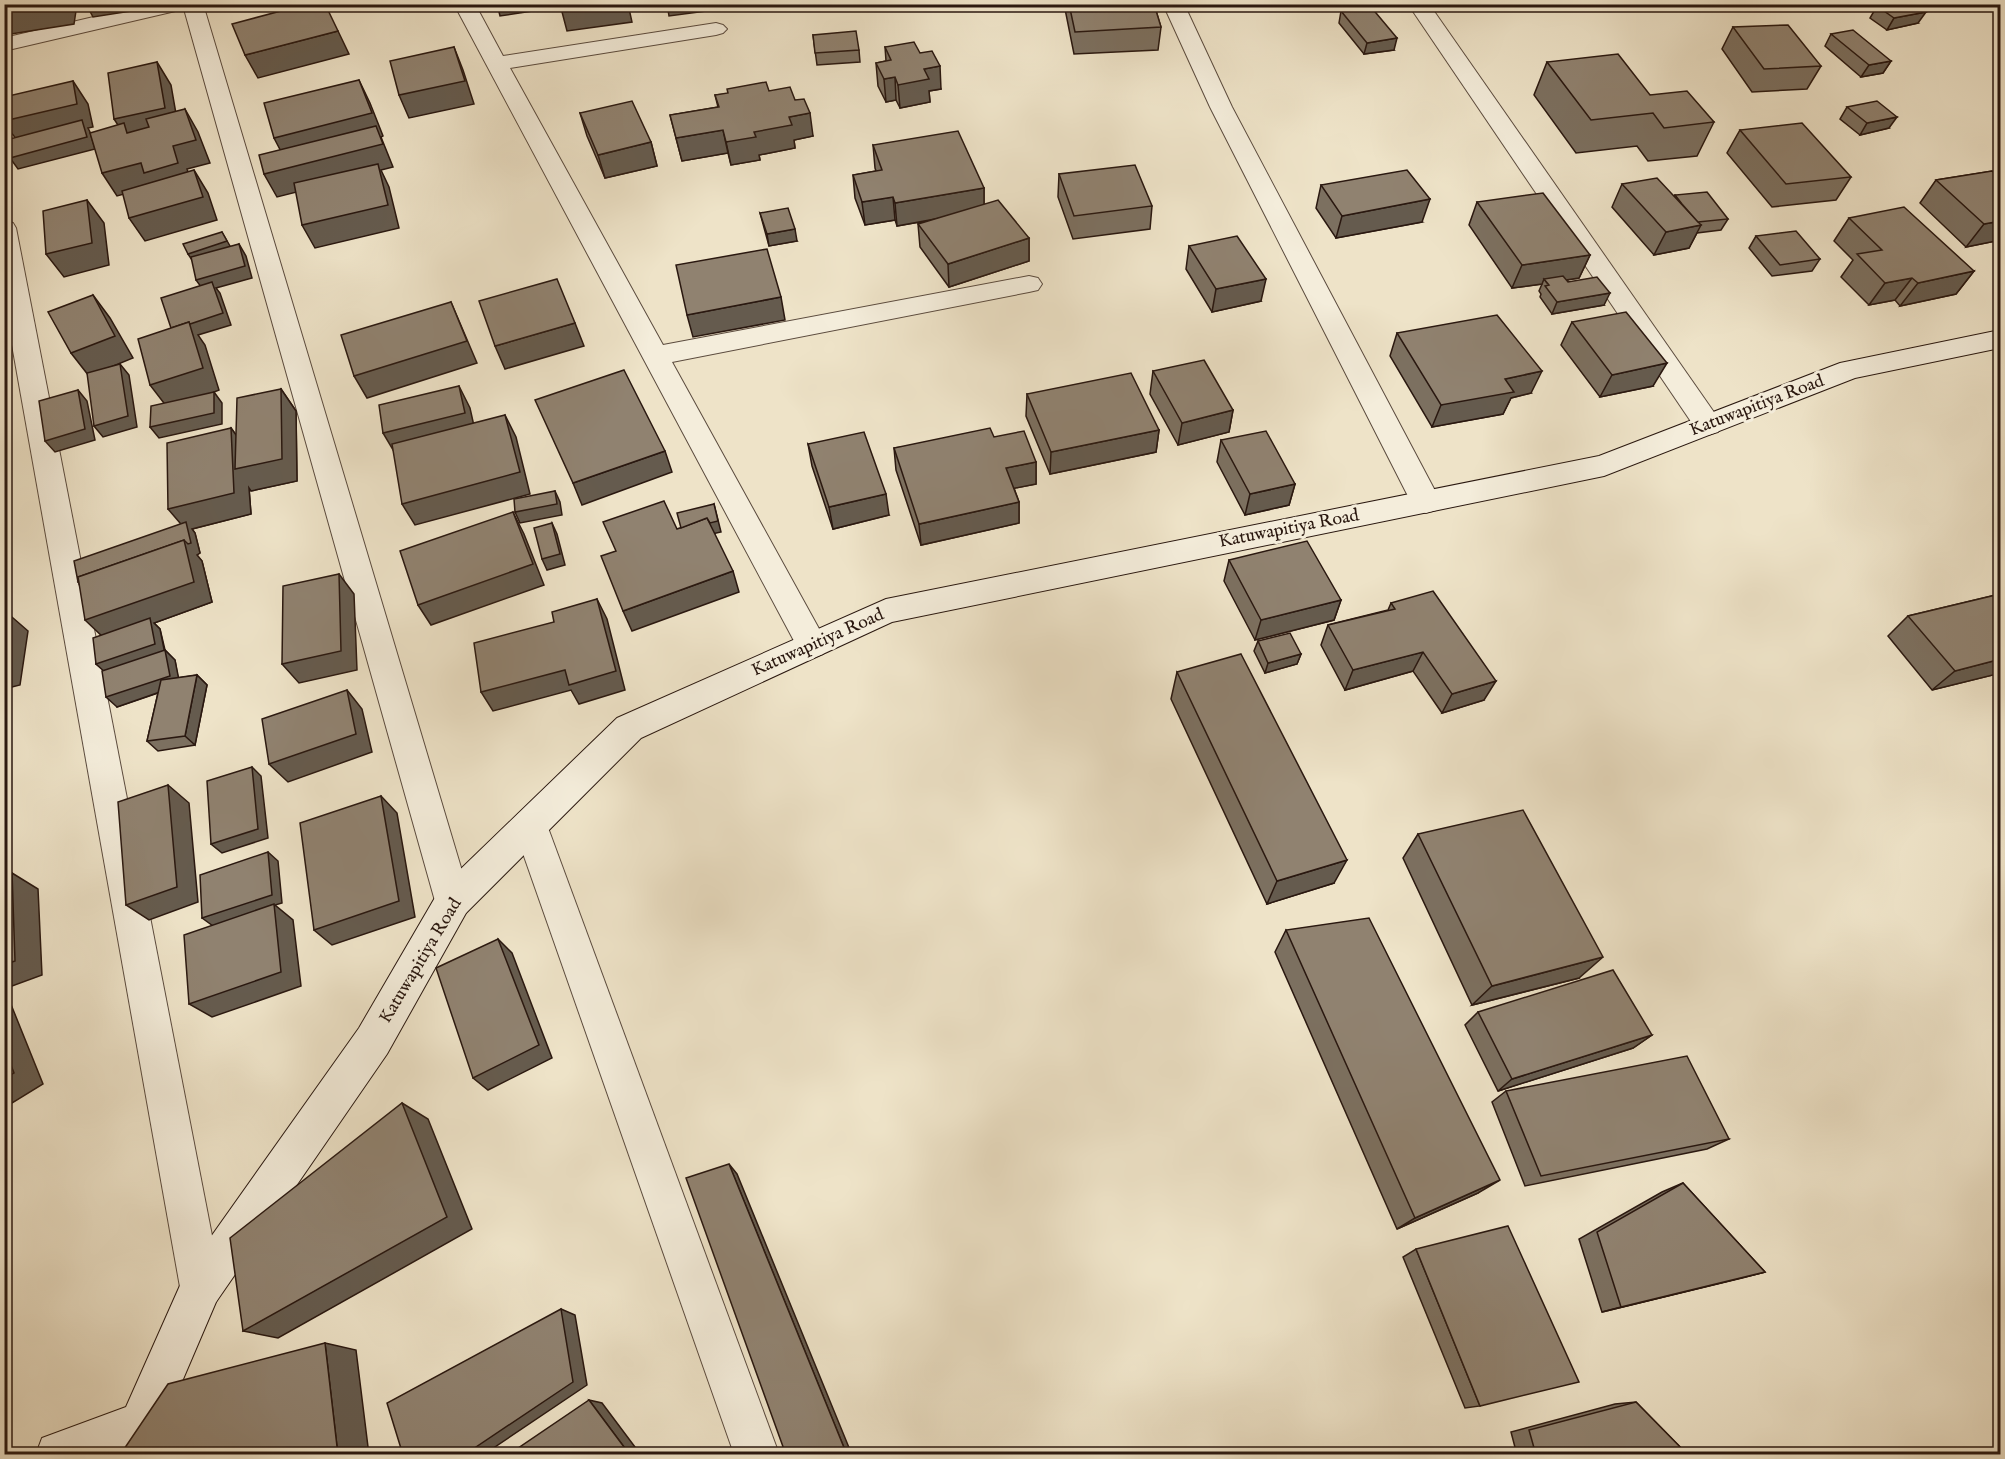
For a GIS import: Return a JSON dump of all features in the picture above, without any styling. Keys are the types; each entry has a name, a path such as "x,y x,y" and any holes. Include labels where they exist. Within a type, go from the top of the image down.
{"street":[{"path":"4,45 178,4"},
{"path":"193,4 453,901"},
{"path":"464,4 812,645"},
{"path":"1173,4 1221,106 1426,502"},
{"path":"1418,4 1708,425"},
{"path":"496,64 716,29"},
{"path":"4,228 201,1287"},
{"path":"655,356 1029,284"},
{"name":"Katuwapitiya Road","path":"58,1455 133,1439 201,1287 373,1041 453,901 629,728 886,611 1604,466 1849,370 2001,339"},
{"path":"530,825 758,1455"}],"building":[{"path":"4,4 40,4 4,10"},
{"path":"307,4 325,4 338,31 245,55 232,24"},
{"path":"560,4 588,4 561,8"},
{"path":"1069,4 1154,4 1161,27 1075,32"},
{"path":"1916,4 1926,12 1894,18 1877,6"},
{"path":"1371,7 1397,38 1367,43 1341,11"},
{"path":"1788,25 1821,66 1764,69 1733,27"},
{"path":"1853,30 1891,61 1869,65 1831,34"},
{"path":"856,31 859,50 815,53 813,35"},
{"path":"914,42 920,53 932,51 940,66 924,69 929,79 898,85 895,77 884,79 876,63 891,60 885,47"},
{"path":"454,47 465,81 399,95 390,61"},
{"path":"1618,54 1650,95 1687,91 1714,122 1664,128 1653,113 1591,120 1547,62"},
{"path":"157,62 165,108 114,119 108,73"},
{"path":"359,80 372,113 274,138 264,103"},
{"path":"73,81 77,104 4,121 4,97"},
{"path":"766,82 769,91 790,87 795,100 804,99 810,113 789,117 792,125 754,132 756,137 726,142 723,130 676,138 670,115 719,107 715,95 728,93 727,89"},
{"path":"632,101 651,142 598,155 580,113"},
{"path":"1877,101 1897,117 1867,123 1847,107"},
{"path":"185,109 196,140 173,146 178,163 144,173 141,163 102,173 90,133 124,123 127,133 149,127 146,119"},
{"path":"82,120 87,137 10,158 6,140"},
{"path":"1802,123 1851,177 1786,184 1740,130"},
{"path":"376,126 383,144 264,174 259,155"},
{"path":"958,131 984,188 895,203 893,197 862,202 853,175 882,170 873,145"},
{"path":"378,164 388,205 302,225 294,183"},
{"path":"1135,165 1152,206 1074,216 1059,174"},
{"path":"194,170 203,197 129,218 122,191"},
{"path":"1407,170 1430,199 1342,216 1321,185"},
{"path":"1992,171 2001,178 2001,221 1984,224 1936,180"},
{"path":"1657,178 1701,225 1666,232 1622,184"},
{"path":"1707,192 1728,219 1698,222 1675,195"},
{"path":"1543,193 1590,255 1522,265 1477,202"},
{"path":"87,200 92,243 46,254 43,211"},
{"path":"998,200 1029,238 948,264 918,224"},
{"path":"1904,207 1974,271 1918,283 1912,278 1885,283 1857,254 1882,250 1849,218"},
{"path":"788,208 795,229 767,234 760,213"},
{"path":"1796,231 1820,259 1780,265 1756,236"},
{"path":"222,232 227,241 188,254 183,244"},
{"path":"1237,236 1266,279 1216,289 1189,246"},
{"path":"239,244 245,266 196,280 191,257"},
{"path":"767,249 781,297 687,315 676,265"},
{"path":"1563,276 1568,282 1597,277 1610,293 1557,302 1545,286 1549,285 1544,279"},
{"path":"557,279 575,323 495,346 479,301"},
{"path":"212,282 223,313 171,328 161,298"},
{"path":"93,295 115,336 71,353 48,312"},
{"path":"451,302 467,341 354,376 341,335"},
{"path":"1626,312 1667,363 1612,375 1572,322"},
{"path":"1497,315 1542,371 1505,379 1514,392 1441,405 1397,333"},
{"path":"189,322 203,368 150,385 138,339"},
{"path":"1204,360 1233,410 1182,423 1153,371"},
{"path":"120,364 128,416 94,426 87,373"},
{"path":"624,370 665,451 573,483 535,400"},
{"path":"1131,373 1159,430 1051,452 1027,394"},
{"path":"459,386 465,413 383,433 379,405"},
{"path":"281,389 282,459 235,469 237,398"},
{"path":"78,390 85,429 45,441 39,401"},
{"path":"214,392 214,413 150,427 151,406"},
{"path":"505,415 520,472 402,504 392,444"},
{"path":"231,428 234,493 168,509 167,443"},
{"path":"990,428 994,437 1024,431 1036,462 1006,468 1019,502 919,524 894,448"},
{"path":"1266,431 1295,484 1250,494 1221,440"},
{"path":"864,432 886,494 829,507 808,444"},
{"path":"555,491 557,504 515,512 514,499"},
{"path":"664,501 677,529 707,518 733,571 623,611 601,556 616,551 603,522"},
{"path":"714,504 718,521 710,523 707,518 681,528 677,513"},
{"path":"513,512 533,564 418,605 400,551"},
{"path":"186,522 191,543 188,544 184,540 78,577 78,582 74,561"},
{"path":"552,523 560,554 542,559 534,528"},
{"path":"184,540 194,582 85,620 78,577"},
{"path":"1307,541 1341,600 1261,620 1229,560"},
{"path":"339,574 341,651 282,664 283,586"},
{"path":"1433,591 1496,681 1452,694 1423,652 1353,670 1328,625 1395,609 1391,603"},
{"path":"2000,594 2001,659 1955,671 1908,616"},
{"path":"597,599 616,671 569,685 565,670 481,692 474,643 554,622 552,612"},
{"path":"150,618 155,644 96,664 93,638"},
{"path":"1290,633 1301,654 1268,663 1258,641"},
{"path":"165,650 170,676 106,697 102,671"},
{"path":"1241,654 1347,860 1277,881 1177,672"},
{"path":"197,675 185,736 147,741 161,680"},
{"path":"347,690 356,734 269,764 262,719"},
{"path":"252,767 258,829 211,844 207,781"},
{"path":"168,785 177,887 126,905 118,802"},
{"path":"381,796 399,901 314,930 300,823"},
{"path":"1523,810 1603,957 1492,986 1418,834"},
{"path":"268,852 272,895 202,918 200,875"},
{"path":"12,873 15,961 4,965 4,876"},
{"path":"274,904 281,972 189,1004 184,935"},
{"path":"1369,918 1500,1180 1415,1218 1286,930"},
{"path":"498,939 539,1045 473,1078 436,968"},
{"path":"1613,970 1652,1035 1512,1079 1478,1012"},
{"path":"4,1047 14,1073 4,1079"},
{"path":"1687,1056 1729,1139 1541,1176 1506,1091"},
{"path":"402,1103 447,1217 243,1331 230,1238"},
{"path":"729,1164 847,1455 786,1455 686,1178"},
{"path":"1683,1183 1765,1272 1621,1307 1597,1232"},
{"path":"1508,1226 1579,1382 1480,1406 1416,1249"},
{"path":"561,1309 573,1382 464,1455 403,1455 387,1403"},
{"path":"325,1343 338,1455 120,1455 168,1384"},
{"path":"589,1400 630,1455 508,1455"},
{"path":"1636,1402 1688,1455 1536,1455 1529,1430"}]}
